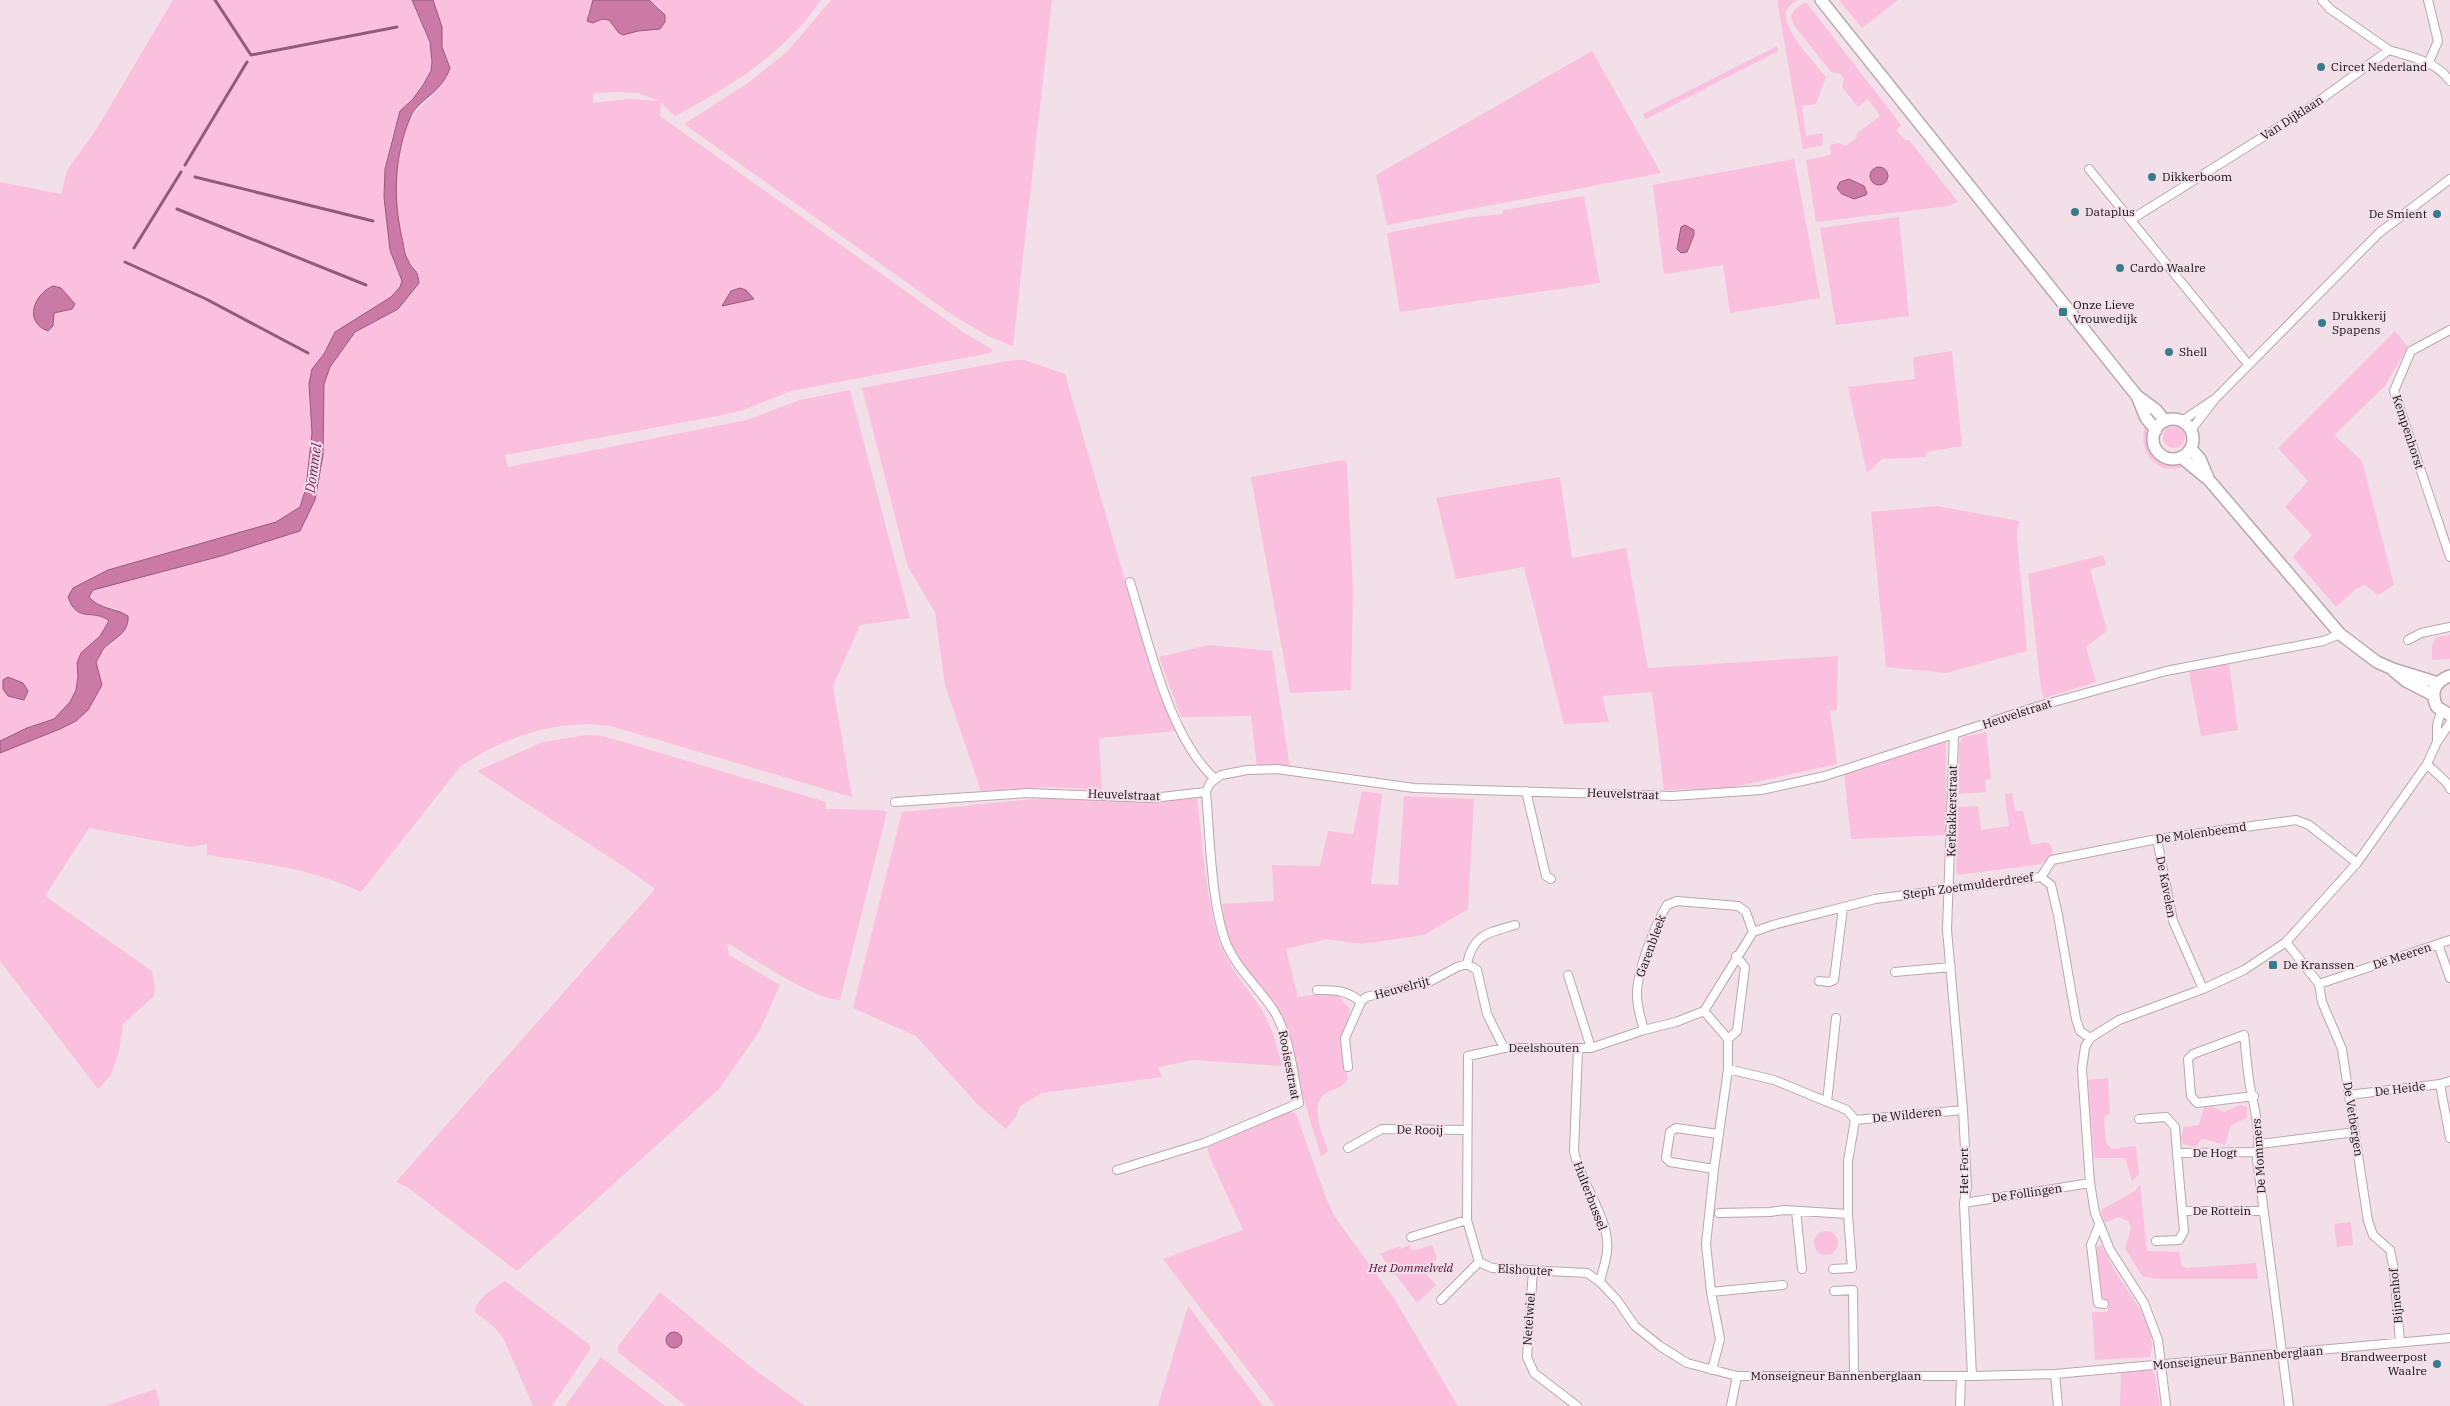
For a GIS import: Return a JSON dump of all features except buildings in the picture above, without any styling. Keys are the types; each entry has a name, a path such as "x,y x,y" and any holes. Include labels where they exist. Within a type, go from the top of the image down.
{"main road":[{"path":"1821,0 2137,396 2156,410 2165,421"},
{"path":"2137,396 2144,413 2156,430"},
{"path":"2165,421 2182,421 2191,430 2193,436 2191,449 2181,457 2167,458 2161,454 2154,443 2156,430 2165,421"},
{"path":"2191,449 2200,459 2209,480"},
{"path":"2181,457 2209,480 2340,634 2377,662 2392,669 2438,683"},
{"path":"2392,669 2406,681 2433,695"},
{"path":"2446,713 2434,701 2433,695 2438,683 2450,676"}],"street":[{"path":"2322,0 2330,9 2389,50 2429,62 2444,72 2450,80"},
{"path":"2428,0 2438,41 2429,62"},
{"name":"Van Dijklaan","path":"2132,219 2309,108 2389,50"},
{"path":"2089,169 2132,219 2248,364"},
{"path":"2191,430 2215,399 2248,364 2379,233 2450,179"},
{"name":"Kempenhorst","path":"2450,330 2411,351 2394,391 2450,557"},
{"path":"2182,421 2215,399"},
{"path":"1130,582 1153,659 1176,718 1196,757 1214,778 1206,792"},
{"path":"2408,640 2421,633 2450,627"},
{"name":"Heuvelstraat","path":"1214,778 1247,770 1277,769 1414,788 1672,796 1761,790 1825,776 2039,706 2166,671 2323,641 2340,634"},
{"path":"2437,742 2437,725 2446,713"},
{"path":"2166,1406 2158,1340 2144,1303 2110,1250 2099,1225 2090,1183 2082,1069 2085,1048 2090,1038 2119,1020 2203,989 2244,970 2286,942 2357,863 2427,764 2437,742 2450,723"},
{"name":"Kerkakkerstraat","path":"1950,887 1954,734"},
{"path":"2427,764 2447,783 2450,789"},
{"name":"Heuvelstraat","path":"895,802 1028,793 1152,798 1206,792"},
{"name":"Rooisestraat","path":"1116,1170 1204,1143 1300,1103 1283,1028 1274,1012 1234,958 1226,942 1218,913 1206,792"},
{"path":"1526,792 1546,876 1551,879"},
{"name":"De Molenbeemd","path":"2040,877 2052,860 2157,838 2296,820 2309,825 2357,863"},
{"name":"De Kavelen","path":"2157,838 2172,921 2203,989"},
{"name":"Steph Zoetmulderdreef","path":"1753,932 1773,925 1875,899 1950,887 2040,877 2051,885 2076,1019 2080,1031 2090,1038"},
{"name":"Het Fort","path":"1950,887 1947,930 1963,1110 1967,1187 1964,1203 1972,1376"},
{"name":"Garenbleek","path":"1644,1030 1636,996 1638,980 1660,917 1667,905 1677,901 1738,906 1746,912 1753,932"},
{"path":"1819,981 1829,982 1834,980 1842,908"},
{"path":"1504,1048 1487,1014 1477,970 1467,964 1470,950 1477,940 1488,933 1515,925"},
{"path":"1712,1370 1720,1339 1711,1292 1706,1244 1718,1134 1728,1069 1728,1039 1704,1011 1736,956 1753,932"},
{"name":"De Meeren","path":"2319,984 2450,940"},
{"path":"2286,942 2319,984"},
{"path":"2438,944 2450,978"},
{"path":"1728,1039 1738,1030 1744,987 1745,968 1736,956"},
{"name":"Heuvelrijt","path":"1348,1067 1345,1038 1361,1002 1366,998 1429,982 1457,967 1467,964"},
{"path":"1895,972 1951,966"},
{"name":"Deelshouten","path":"1568,975 1590,1048"},
{"name":"De Vetbergen","path":"2319,984 2322,1002 2342,1049 2368,1221 2373,1235 2390,1250"},
{"name":"Heuvelrijt","path":"1317,990 1340,990 1353,995 1361,1002"},
{"name":"Deelshouten","path":"1468,1056 1504,1048 1590,1048 1644,1030 1676,1022 1704,1011"},
{"path":"1827,1102 1836,1018"},
{"name":"De Mommers","path":"2254,1096 2197,1103 2191,1096 2188,1059 2193,1054 2244,1035 2250,1088 2254,1096 2260,1144 2258,1152 2263,1211 2289,1406"},
{"name":"Hulterbussel","path":"1578,1049 1574,1151 1576,1162 1594,1200 1605,1234 1607,1250 1600,1282"},
{"name":"Elshouter","path":"1468,1056 1466,1220 1479,1262 1492,1268 1587,1274 1600,1282 1635,1326 1660,1346 1687,1363 1712,1370"},
{"name":"De Wilderen","path":"1728,1069 1774,1080 1846,1110 1855,1120 1963,1110"},
{"name":"De Heide","path":"2349,1095 2440,1084 2450,1081"},
{"path":"2440,1084 2450,1138"},
{"name":"De Hogt","path":"2139,1118 2166,1117 2175,1127 2178,1153 2258,1152"},
{"path":"1833,1269 1852,1268 1848,1214 1848,1161 1855,1120"},
{"path":"1714,1169 1670,1162 1666,1158 1670,1132 1676,1128 1718,1134"},
{"name":"De Rooij","path":"1348,1148 1382,1129 1466,1130"},
{"path":"2260,1144 2355,1132"},
{"name":"De Rottein","path":"2156,1242 2179,1240 2184,1231 2178,1153"},
{"name":"De Follingen","path":"1964,1203 2090,1183"},
{"path":"1719,1213 1784,1210 1848,1214"},
{"path":"1796,1211 1802,1269"},
{"name":"De Rottein","path":"2182,1211 2263,1211"},
{"path":"1411,1237 1466,1220"},
{"path":"2099,1225 2091,1244 2098,1303 2104,1304"},
{"name":"Bijnenhof","path":"2390,1250 2394,1270 2400,1342"},
{"path":"1441,1300 1479,1262"},
{"name":"Netelwiel","path":"1533,1270 1527,1356 1534,1372 1578,1406"},
{"path":"1711,1292 1783,1285"},
{"path":"1834,1291 1853,1290 1854,1375"},
{"name":"Monseigneur Bannenberglaan","path":"1712,1370 1737,1376 2055,1374 2450,1338"},
{"path":"2055,1374 2058,1406"},
{"path":"1731,1406 1737,1376"},
{"path":"1960,1406 1961,1376"}],"green space":[{"path":"173,0 412,0 430,42 432,62 431,71 413,99 408,102 393,133 385,169 384,197 390,250 402,281 400,287 391,297 335,332 324,354 312,369 309,384 312,433 306,488 300,507 276,522 108,570 68,597 76,610 81,613 97,616 109,621 100,636 81,653 77,663 76,691 70,702 54,719 27,728 0,741 0,182 61,194 67,170 96,130"},
{"path":"433,0 593,0 587,16 593,23 602,19 609,20 619,33 623,35 638,31 660,29 660,8 649,0 821,0 790,37 755,67 716,93 675,116 661,102 660,116 963,332 993,350 990,353 791,391 743,410 723,415 505,455 508,467 747,420 800,400 850,390 910,618 860,625 833,686 852,797 611,726 592,724 572,725 532,732 494,747 460,767 361,892 324,877 305,872 207,855 207,844 190,847 89,828 45,896 152,971 155,987 154,996 123,1024 119,1051 111,1075 98,1089 0,961 0,753 60,729 102,685 96,663 103,649 120,637 116,608 104,607 95,603 89,597 93,590 311,510 315,500 323,455 324,384 330,367 355,332 384,317 417,270 408,261 399,222 395,180 401,145 410,118 441,86 448,60 442,47 442,27","holes":["593,93 638,93 659,101 628,99 593,103"]},
{"path":"831,0 1052,0 1013,346 988,336 951,314 684,124 748,83 787,52"},
{"path":"1777,0 1797,0 1789,6 1786,12 1789,27 1800,46 1826,77 1816,104 1802,106 1806,136 1822,133 1823,145 1803,149"},
{"path":"1839,0 1898,0 1862,28"},
{"path":"1806,2 1901,125 1896,130 1905,140 1909,140 1958,202 1948,206 1816,222 1806,160 1831,155 1830,145 1839,143 1846,146 1857,137 1856,134 1880,116 1868,99 1858,107 1842,87 1844,79 1841,74 1831,72 1793,24 1791,16 1795,9"},
{"path":"1777,46 1778,51 1646,119 1643,114"},
{"path":"1592,51 1661,173 1387,225 1376,175"},
{"path":"1794,159 1820,298 1730,313 1723,265 1664,274 1653,185"},
{"path":"1584,196 1600,283 1400,312 1387,233 1465,218 1502,214 1504,210"},
{"path":"1899,217 1909,316 1836,325 1820,228"},
{"path":"2395,331 2408,347 2385,386 2334,435 2362,461 2394,585 2378,595 2365,585 2356,589 2336,607 2293,557 2312,535 2285,507 2308,481 2278,448"},
{"path":"1952,351 1962,446 1926,452 1926,457 1882,459 1867,473 1848,387 1915,379 1913,357"},
{"path":"1013,360 1024,360 1065,374 1135,615 1178,731 1099,738 1102,790 1050,787 981,791 945,685 935,612 908,567 862,388"},
{"path":"2147,421 2150,429 2152,451 2160,457 2186,466 2175,469 2165,468 2150,458 2144,442 2144,431"},
{"path":"2174,426 2182,429 2185,437 2182,445 2174,448 2166,445 2163,437 2166,429"},
{"path":"1344,460 1347,463 1353,590 1351,690 1290,693 1251,477"},
{"path":"1560,477 1572,558 1626,548 1648,668 1838,656 1837,710 1830,711 1837,764 1729,788 1664,790 1652,692 1602,696 1609,722 1564,724 1524,567 1456,579 1436,498"},
{"path":"1937,506 2019,521 2017,536 2027,651 1946,673 1886,667 1871,512"},
{"path":"2103,555 2106,565 2090,569 2107,631 2086,647 2096,682 2044,698 2041,688 2028,574"},
{"path":"2450,635 2450,659 2432,660 2432,646 2436,637"},
{"path":"1209,645 1272,651 1290,768 1257,766 1251,716 1181,717 1159,657"},
{"path":"2229,663 2238,730 2201,736 2189,672"},
{"path":"1986,732 1991,779 1985,780 1986,792 1959,794 1959,744 1963,737"},
{"path":"586,735 603,736 826,802 826,809 880,810 887,812 840,1000 828,998 799,986 727,943 729,955 780,985 759,1032 719,1089 517,1271 407,1187 396,1182 655,889 477,771 543,742"},
{"path":"1946,741 1946,835 1851,839 1844,773"},
{"path":"1362,791 1382,794 1371,884 1398,885 1404,796 1474,799 1468,909 1424,935 1362,944 1327,939 1286,949 1298,997 1326,993 1337,994 1350,1009 1347,1027 1341,1037 1348,1079 1342,1086 1328,1092 1318,1103 1318,1119 1328,1151 1321,1156 1302,1093 1291,1039 1276,1009 1233,949 1228,938 1222,904 1274,901 1272,865 1320,866 1328,831 1353,834"},
{"path":"2012,793 2015,811 2023,811 2031,845 2046,842 2051,845 2053,852 2042,864 1958,875 1956,871 1958,807 1978,806 1981,830 2009,826 2005,794"},
{"path":"1043,798 1147,802 1197,798 1207,886 1218,938 1232,968 1266,1018 1282,1066 1193,1060 1158,1067 1162,1077 1042,1093 1019,1107 1017,1115 1006,1129 977,1104 916,1036 853,1008 902,812"},
{"path":"2108,1078 2110,1113 2104,1118 2106,1143 2112,1149 2136,1146 2139,1174 2132,1181 2125,1158 2094,1158 2088,1080"},
{"path":"2209,1105 2224,1112 2240,1105 2247,1107 2247,1118 2231,1125 2225,1145 2204,1139 2195,1147 2183,1144 2181,1138 2184,1127 2199,1125 2204,1107"},
{"path":"1289,1111 1296,1114 1335,1217 1395,1300 1458,1406 1275,1406 1163,1259 1243,1230 1211,1160 1207,1147"},
{"path":"2140,1184 2147,1251 2179,1252 2182,1266 2188,1268 2256,1263 2258,1279 2157,1279 2142,1276 2125,1248 2131,1229 2128,1221 2118,1217 2105,1223 2101,1210 2135,1191"},
{"path":"2351,1222 2353,1245 2337,1247 2334,1224"},
{"path":"1826,1231 1834,1235 1838,1243 1834,1251 1826,1255 1818,1251 1814,1243 1818,1235"},
{"name":"Het Dommelveld","path":"1410,1245 1412,1251 1432,1245 1437,1258 1426,1274 1436,1285 1417,1303 1380,1254 1400,1246 1401,1249"},
{"path":"2101,1245 2117,1275 2144,1316 2151,1336 2152,1347 2150,1357 2095,1360 2092,1312 2107,1312 2109,1304 2101,1296 2095,1252 2097,1247"},
{"path":"505,1281 590,1345 590,1350 552,1406 533,1406 503,1338 494,1327 475,1312 482,1298"},
{"path":"660,1292 751,1367 805,1406 686,1406 618,1352 618,1346"},
{"path":"1188,1306 1263,1406 1158,1406"},
{"path":"601,1357 665,1406 565,1406"},
{"path":"2154,1370 2160,1406 2120,1406 2121,1372"},
{"path":"156,1389 160,1406 105,1406"}],"water":[{"name":"Dommel","path":"412,0 433,0 442,27 442,47 450,68 436,90 413,112 405,133 398,163 396,193 399,223 406,255 416,271 419,283 398,309 355,332 330,367 324,384 323,455 315,500 300,531 221,556 93,590 89,597 93,601 128,616 128,622 124,631 104,648 96,662 102,685 88,710 76,721 60,729 0,753 0,741 27,728 54,719 70,702 76,690 77,663 81,653 100,636 109,621 103,617 81,613 76,610 68,597 73,588 108,570 276,522 300,507 306,488 312,433 309,384 312,369 324,354 335,332 391,297 400,287 402,281 390,250 384,197 385,169 400,111 413,99 423,85 431,71 432,62 430,42"},
{"path":"593,0 649,0 665,15 665,22 660,29 638,31 623,35 619,33 609,20 602,19 593,23 587,21"},
{"path":"1875,167 1883,167 1888,172 1886,183 1875,185 1870,180 1870,172"},
{"path":"1849,179 1864,186 1866,195 1854,199 1842,194 1837,188 1840,182"},
{"path":"1685,225 1694,230 1694,235 1687,252 1681,253 1677,249 1681,227"},
{"path":"53,286 61,288 75,304 72,309 54,313 53,326 48,331 40,327 36,321 34,308 36,301 41,295"},
{"path":"740,288 746,290 754,299 722,306 731,291"},
{"path":"8,677 23,683 28,691 24,700 8,696 3,689 3,680"},
{"path":"671,1332 677,1332 682,1337 680,1346 671,1348 666,1343 666,1337"}],"waterway":[{"path":"215,0 251,55 397,27"},
{"path":"185,165 247,62"},
{"path":"134,248 181,172"},
{"path":"195,177 373,221"},
{"path":"177,209 366,285"},
{"path":"125,262 206,299 308,353"}],"place":[{"name":"Circet Nederland","path":"2321,67"},
{"name":"Dikkerboom","path":"2152,177"},
{"name":"Dataplus","path":"2075,212"},
{"name":"De Smient","path":"2437,214"},
{"name":"Cardo Waalre","path":"2120,268"},
{"name":"Onze Lieve Vrouwedijk","path":"2063,312"},
{"name":"Drukkerij Spapens","path":"2322,323"},
{"name":"Shell","path":"2169,352"},
{"name":"De Kranssen","path":"2273,965"},
{"name":"Brandweerpost Waalre","path":"2437,1364"}]}
